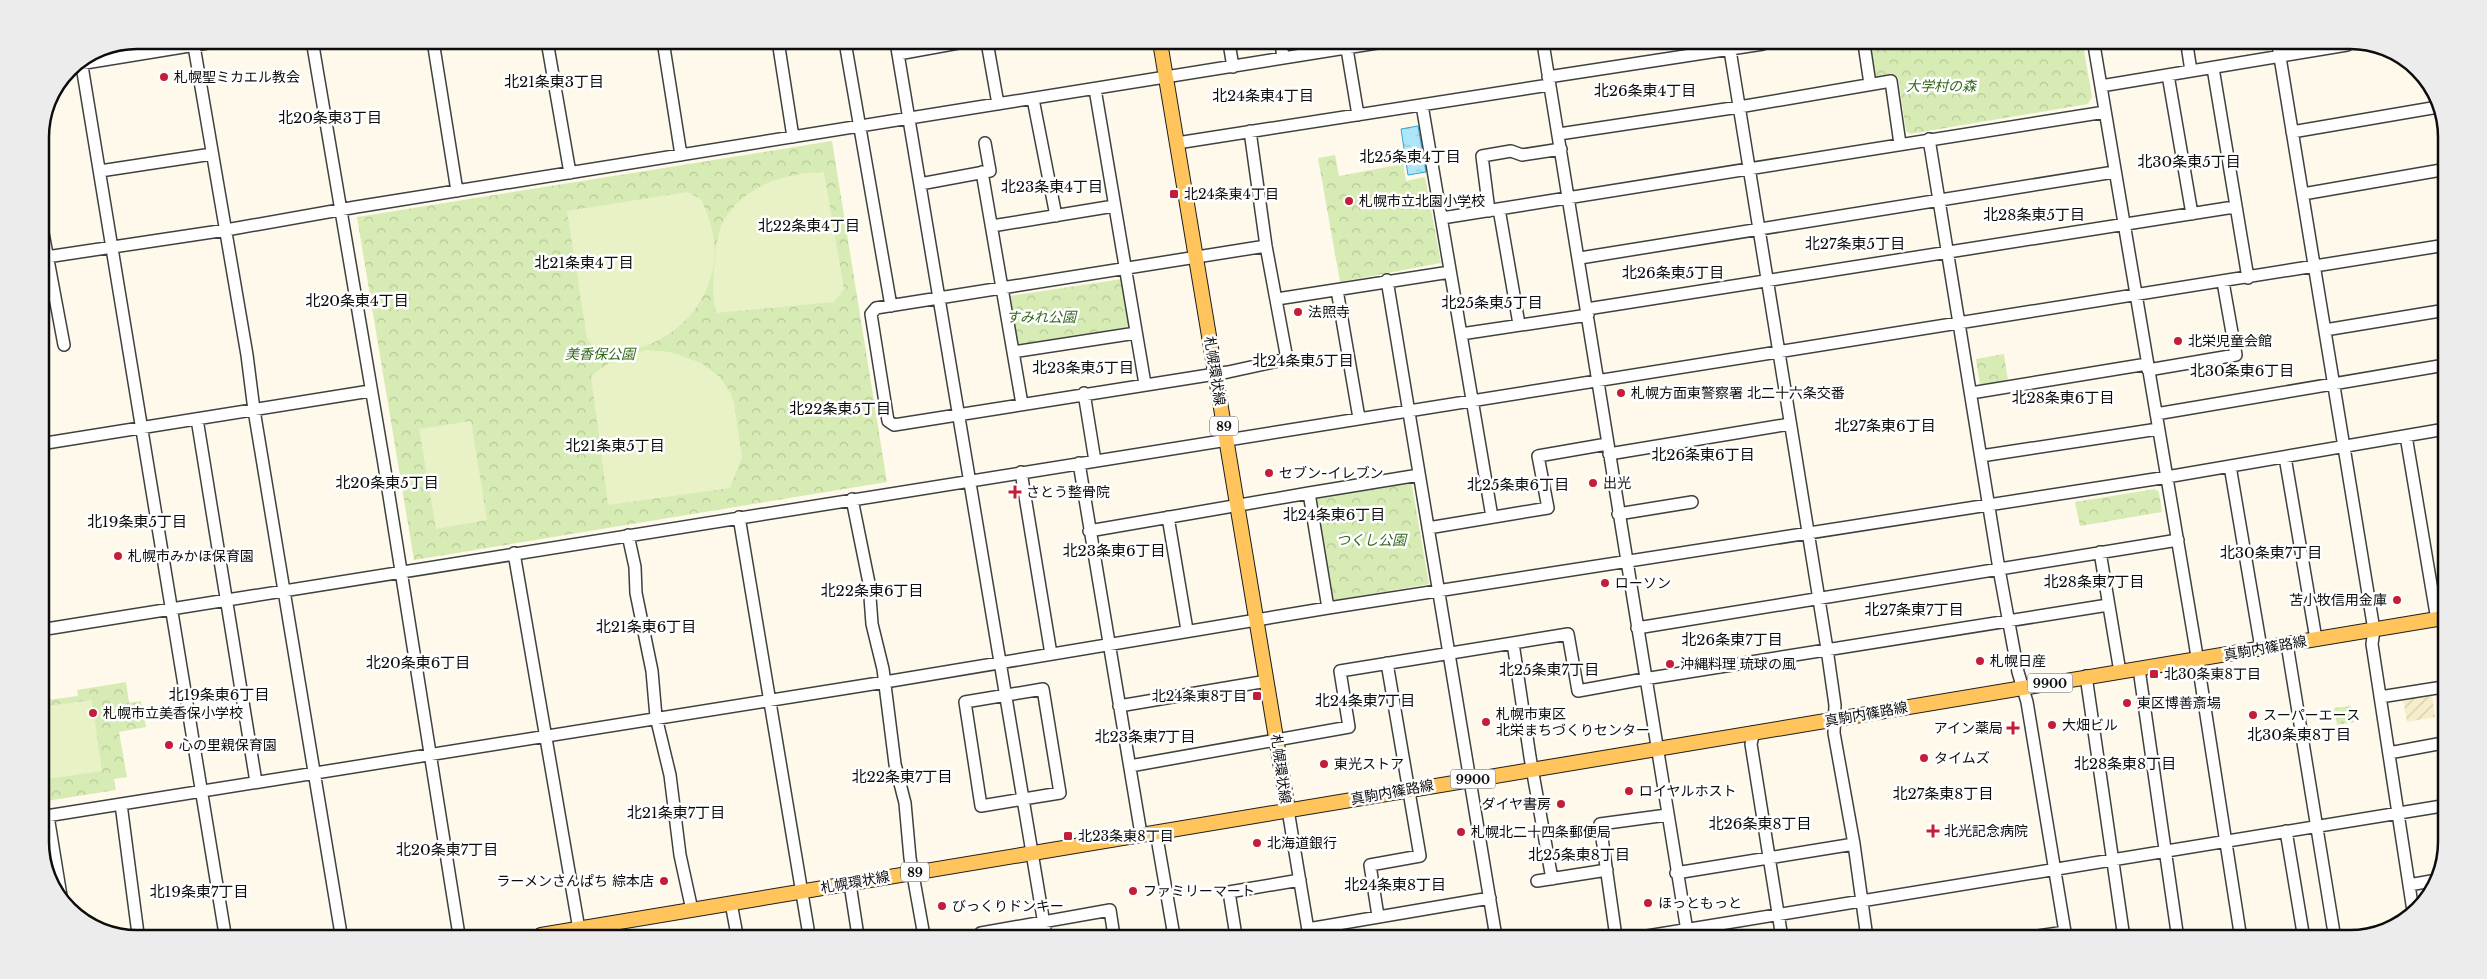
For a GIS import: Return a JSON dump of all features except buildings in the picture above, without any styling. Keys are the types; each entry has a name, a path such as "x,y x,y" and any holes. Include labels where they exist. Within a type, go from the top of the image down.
{"main road":[{"name":"札幌環状線","path":"589,930 731,903 1288,810 1161,49"},
{"name":"真駒内篠路線","path":"1288,810 2086,676 2139,669 2438,619"}],"street":[{"path":"94,60 159,49"},
{"path":"195,49 247,355 254,410 340,930"},
{"path":"313,49 458,930"},
{"path":"434,49 457,191"},
{"path":"548,49 570,173"},
{"path":"664,49 681,155"},
{"path":"779,49 793,137"},
{"path":"846,49 891,306"},
{"path":"897,49 1045,930"},
{"path":"898,54 926,49"},
{"path":"988,49 998,104"},
{"path":"1230,49 1233,67"},
{"path":"1282,49 1283,58"},
{"path":"49,256 226,230 457,191 1166,78 1327,49"},
{"path":"1348,49 1358,115"},
{"path":"1544,49 1580,258 1618,514 1686,930"},
{"path":"1177,143 1422,105 1719,49"},
{"path":"1730,49 1827,649 1835,705 1834,733 1854,844 1866,930"},
{"path":"1865,49 1870,84"},
{"path":"2095,49 2178,540 2240,930"},
{"path":"2188,49 2191,71"},
{"path":"2100,86 2213,68 2279,51 2302,49"},
{"path":"2279,51 2374,630 2372,644 2412,904"},
{"path":"2213,68 2234,207 2248,278"},
{"path":"80,71 100,170 224,930"},
{"path":"2168,75 2192,214"},
{"path":"1559,134 1739,107 1892,81 1900,144"},
{"path":"1095,89 1145,384"},
{"path":"1033,99 1056,216"},
{"path":"1422,105 1492,517"},
{"path":"2292,132 2433,108"},
{"path":"1442,218 2104,112"},
{"path":"1250,131 1266,246 1287,359 1216,374 894,425 888,421 872,314 876,308 1125,270 1266,246"},
{"path":"1929,139 1949,252 1999,569 2018,672 2023,687 2064,930"},
{"path":"920,184 990,171 986,143"},
{"path":"1519,324 1482,156 1511,151 1522,155 1561,149"},
{"path":"100,170 212,154"},
{"path":"2303,194 2438,170"},
{"path":"982,172 1022,404"},
{"path":"1580,258 2114,172"},
{"path":"992,226 1114,206"},
{"path":"1461,334 1949,252 2234,207"},
{"path":"49,629 1598,379 2315,268 2438,246"},
{"path":"1277,299 1387,280 1450,272"},
{"path":"49,279 64,346"},
{"path":"1387,280 1495,930"},
{"path":"1971,393 2236,355 2223,282"},
{"path":"1337,290 1360,418"},
{"path":"2325,330 2438,311"},
{"path":"1013,352 1136,332"},
{"path":"2156,414 2438,366"},
{"path":"49,443 370,391"},
{"path":"1084,394 1094,461"},
{"path":"197,419 256,782"},
{"path":"1428,528 1548,508 1538,456 1608,449 1790,424"},
{"path":"1981,456 2158,429"},
{"path":"49,815 546,734 885,682 1187,630 2166,477 2438,430"},
{"path":"2406,436 2438,608"},
{"path":"2285,457 2316,639"},
{"path":"1079,463 1141,834"},
{"path":"2230,466 2262,648"},
{"path":"1021,472 1051,654"},
{"path":"1089,531 1168,516 1419,475"},
{"path":"1309,493 1328,608"},
{"path":"852,499 869,583 872,624 885,682 890,733 905,803 923,930"},
{"path":"1618,514 1692,502"},
{"path":"1168,516 1187,630"},
{"path":"739,517 808,930"},
{"path":"628,535 635,567 636,593 652,671 656,717 670,775 677,839 692,910"},
{"path":"1637,628 2178,540"},
{"path":"2100,552 2120,672"},
{"path":"514,553 579,930"},
{"path":"1130,766 1349,727 1340,671 1513,642 1568,634 1578,691 1644,678 2108,604"},
{"path":"1513,642 1552,878"},
{"path":"2287,644 2333,930"},
{"path":"1378,916 1370,865 1420,856 1407,790 1387,663"},
{"path":"2139,669 2177,930"},
{"path":"2086,676 2123,930"},
{"path":"1119,706 1267,680"},
{"path":"2380,697 2438,688"},
{"path":"1043,689 1060,793 1023,799 981,806 965,702 1043,689"},
{"path":"1754,732 1751,744 1771,858 1781,930"},
{"path":"2389,753 2438,744"},
{"path":"121,804 137,930"},
{"path":"1706,930 1779,915 2438,807"},
{"path":"1288,810 1308,930"},
{"path":"1615,930 1600,824 1668,815"},
{"path":"2286,831 2302,930"},
{"path":"1156,832 1173,930"},
{"path":"1676,873 1854,844"},
{"path":"1537,881 1607,870"},
{"path":"1235,930 1229,892 1300,880"},
{"path":"2409,885 2429,881"},
{"path":"850,884 857,930"},
{"path":"1321,930 1378,916 1490,898"},
{"path":"731,903 735,930"},
{"path":"998,930 1110,910 1113,930"}],"shaded area":[{"path":"2432,694 2435,717 2407,722 2403,699"}],"green space":[{"name":"大学村の森","path":"1870,49 2084,49 2092,97 2088,104 1910,134 1906,131 1898,77 1878,81 1874,77"},
{"name":"美香保公園","path":"832,141 887,482 414,560 357,217"},
{"path":"1335,155 1339,176 1403,164 1406,181 1425,177 1441,263 1340,282 1318,158"},
{"path":"824,172 844,289 834,302 716,313 713,284 717,244 723,222 732,209 754,190 767,184 795,175"},
{"path":"687,192 701,199 711,224 714,242 713,269 701,300 679,326 650,344 634,349 617,350 600,348 593,345 587,339 567,211"},
{"name":"すみれ公園","path":"1122,279 1131,323 1128,327 1020,345 1017,343 1010,296"},
{"path":"647,350 671,352 701,363 720,377 730,392 734,403 742,457 730,488 608,505 591,376 617,357"},
{"path":"2004,354 2008,381 1980,385 1976,359"},
{"path":"471,421 487,520 436,529 419,429"},
{"name":"つくし公園","path":"1411,480 1429,584 1336,600 1329,595 1312,496"},
{"path":"2155,489 2159,492 2162,512 2080,526 2075,502"},
{"path":"126,682 129,703 141,701 146,727 119,732 127,777 114,779 116,790 49,801 49,700 78,696 77,690"},
{"path":"92,700 102,771 49,779 49,706"},
{"path":"2351,706 2354,722 2337,725 2334,708"}],"water":[{"path":"1418,126 1426,172 1408,175 1401,129"}],"place":[{"name":"札幌聖ミカエル教会","path":"164,77"},
{"name":"北24条東4丁目","path":"1174,194"},
{"name":"札幌市立北園小学校","path":"1349,201"},
{"name":"法照寺","path":"1298,312"},
{"name":"北栄児童会館","path":"2178,341"},
{"name":"札幌方面東警察署 北二十六条交番","path":"1621,393"},
{"name":"セブン-イレブン","path":"1269,473"},
{"name":"出光","path":"1593,483"},
{"name":"さとう整骨院","path":"1015,492"},
{"name":"札幌市みかほ保育園","path":"118,556"},
{"name":"ローソン","path":"1605,583"},
{"name":"苫小牧信用金庫","path":"2397,600"},
{"name":"札幌日産","path":"1980,661"},
{"name":"沖縄料理 琉球の風","path":"1670,664"},
{"name":"北30条東8丁目","path":"2154,674"},
{"name":"北24条東8丁目","path":"1257,696"},
{"name":"東区博善斎場","path":"2127,703"},
{"name":"札幌市立美香保小学校","path":"93,713"},
{"name":"スーパーエース","path":"2253,715"},
{"name":"札幌市東区 北栄まちづくりセンター","path":"1486,722"},
{"name":"大畑ビル","path":"2052,725"},
{"name":"アイン薬局","path":"2013,728"},
{"name":"心の里親保育園","path":"169,745"},
{"name":"タイムズ","path":"1924,758"},
{"name":"東光ストア","path":"1324,764"},
{"name":"ロイヤルホスト","path":"1629,791"},
{"name":"ダイヤ書房","path":"1561,804"},
{"name":"北光記念病院","path":"1933,831"},
{"name":"札幌北二十四条郵便局","path":"1461,832"},
{"name":"北23条東8丁目","path":"1068,836"},
{"name":"北海道銀行","path":"1257,843"},
{"name":"ラーメンさんぱち 綜本店","path":"664,881"},
{"name":"ファミリーマート","path":"1133,891"},
{"name":"ほっともっと","path":"1648,903"},
{"name":"びっくりドンキー","path":"942,906"}],"district":[{"name":"北21条東3丁目","path":"554,81"},
{"name":"北26条東4丁目","path":"1645,90"},
{"name":"北24条東4丁目","path":"1263,95"},
{"name":"北20条東3丁目","path":"330,117"},
{"name":"北25条東4丁目","path":"1410,156"},
{"name":"北30条東5丁目","path":"2189,161"},
{"name":"北23条東4丁目","path":"1052,186"},
{"name":"北28条東5丁目","path":"2034,214"},
{"name":"北22条東4丁目","path":"809,225"},
{"name":"北27条東5丁目","path":"1855,243"},
{"name":"北21条東4丁目","path":"584,262"},
{"name":"北26条東5丁目","path":"1673,272"},
{"name":"北20条東4丁目","path":"357,300"},
{"name":"北25条東5丁目","path":"1492,302"},
{"name":"北24条東5丁目","path":"1303,360"},
{"name":"北23条東5丁目","path":"1083,367"},
{"name":"北30条東6丁目","path":"2242,370"},
{"name":"北28条東6丁目","path":"2063,397"},
{"name":"北22条東5丁目","path":"840,408"},
{"name":"北27条東6丁目","path":"1885,425"},
{"name":"北21条東5丁目","path":"615,445"},
{"name":"北26条東6丁目","path":"1703,454"},
{"name":"北20条東5丁目","path":"387,482"},
{"name":"北25条東6丁目","path":"1518,484"},
{"name":"北24条東6丁目","path":"1334,514"},
{"name":"北19条東5丁目","path":"137,521"},
{"name":"北23条東6丁目","path":"1114,550"},
{"name":"北30条東7丁目","path":"2271,552"},
{"name":"北28条東7丁目","path":"2094,581"},
{"name":"北22条東6丁目","path":"872,590"},
{"name":"北27条東7丁目","path":"1914,609"},
{"name":"北21条東6丁目","path":"646,626"},
{"name":"北26条東7丁目","path":"1732,639"},
{"name":"北20条東6丁目","path":"418,662"},
{"name":"北25条東7丁目","path":"1549,669"},
{"name":"北19条東6丁目","path":"219,694"},
{"name":"北24条東7丁目","path":"1365,700"},
{"name":"北30条東8丁目","path":"2299,734"},
{"name":"北23条東7丁目","path":"1145,736"},
{"name":"北28条東8丁目","path":"2125,763"},
{"name":"北22条東7丁目","path":"902,776"},
{"name":"北27条東8丁目","path":"1943,793"},
{"name":"北21条東7丁目","path":"676,812"},
{"name":"北26条東8丁目","path":"1760,823"},
{"name":"北20条東7丁目","path":"447,849"},
{"name":"北25条東8丁目","path":"1579,854"},
{"name":"北24条東8丁目","path":"1395,884"},
{"name":"北19条東7丁目","path":"199,891"}]}
